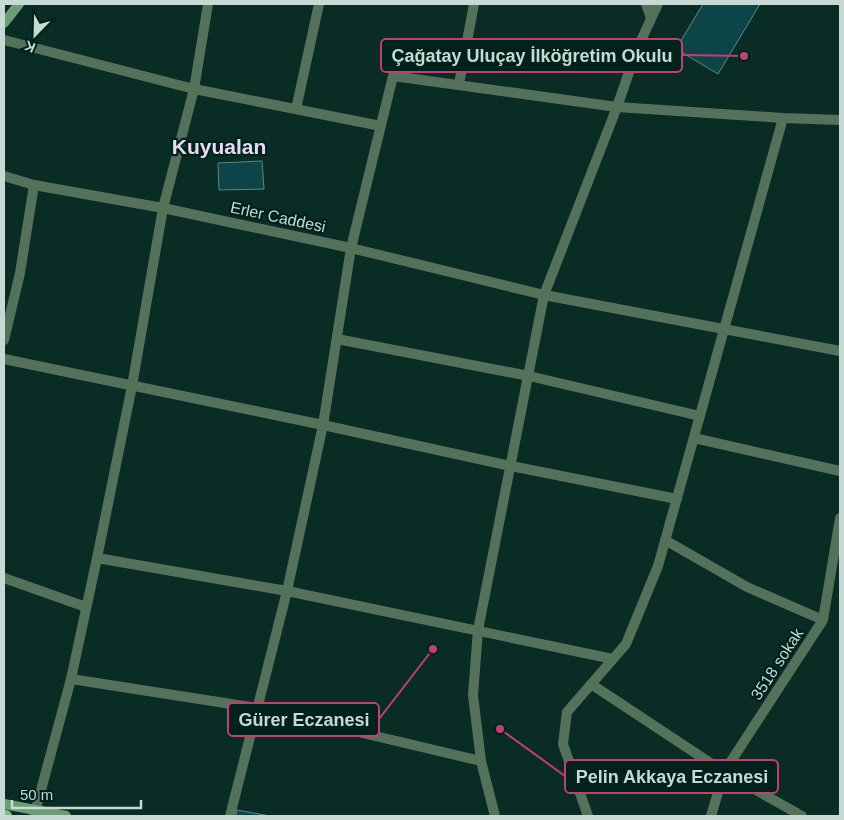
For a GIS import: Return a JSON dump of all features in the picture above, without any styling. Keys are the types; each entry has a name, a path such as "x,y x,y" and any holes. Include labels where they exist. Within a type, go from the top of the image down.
{"main road":[{"path":"4,23 20,4"},
{"path":"4,804 34,813 66,816"}],"street":[{"path":"34,813 71,679 132,386 163,208 194,89 208,4"},
{"path":"296,110 319,4"},
{"path":"459,84 474,4"},
{"path":"646,4 651,18"},
{"path":"495,816 481,761 473,695 478,630 544,295 617,107 637,49 658,4"},
{"path":"4,40 194,89 381,126"},
{"path":"230,816 287,591 323,425 351,248 393,76 617,107 840,120"},
{"path":"588,816 563,744 567,712 626,644 658,566 783,118"},
{"name":"Erler Caddesi","path":"4,176 34,184 163,208 351,248 544,295 840,351"},
{"path":"4,340 20,273 34,184"},
{"path":"337,339 529,376 700,416"},
{"path":"4,359 511,466 677,498"},
{"path":"694,438 840,471"},
{"name":"3518 sokak","path":"711,816 724,772 823,620 836,565 840,518"},
{"path":"665,540 747,587 823,620"},
{"path":"97,558 287,591 613,659"},
{"path":"4,578 86,607"},
{"path":"71,679 257,708 481,761"},
{"path":"591,684 724,772 802,816"}],"building":[{"path":"703,4 760,4 718,74 676,49"},
{"path":"262,161 264,189 219,190 218,163"},
{"path":"237,810 270,816 236,816"}],"place":[{"name":"Çağatay Uluçay İlköğretim Okulu","path":"744,56"},
{"name":"Gürer Eczanesi","path":"433,649"},
{"name":"Pelin Akkaya Eczanesi","path":"500,729"}],"district":[{"name":"Kuyualan","path":"219,146"}]}
